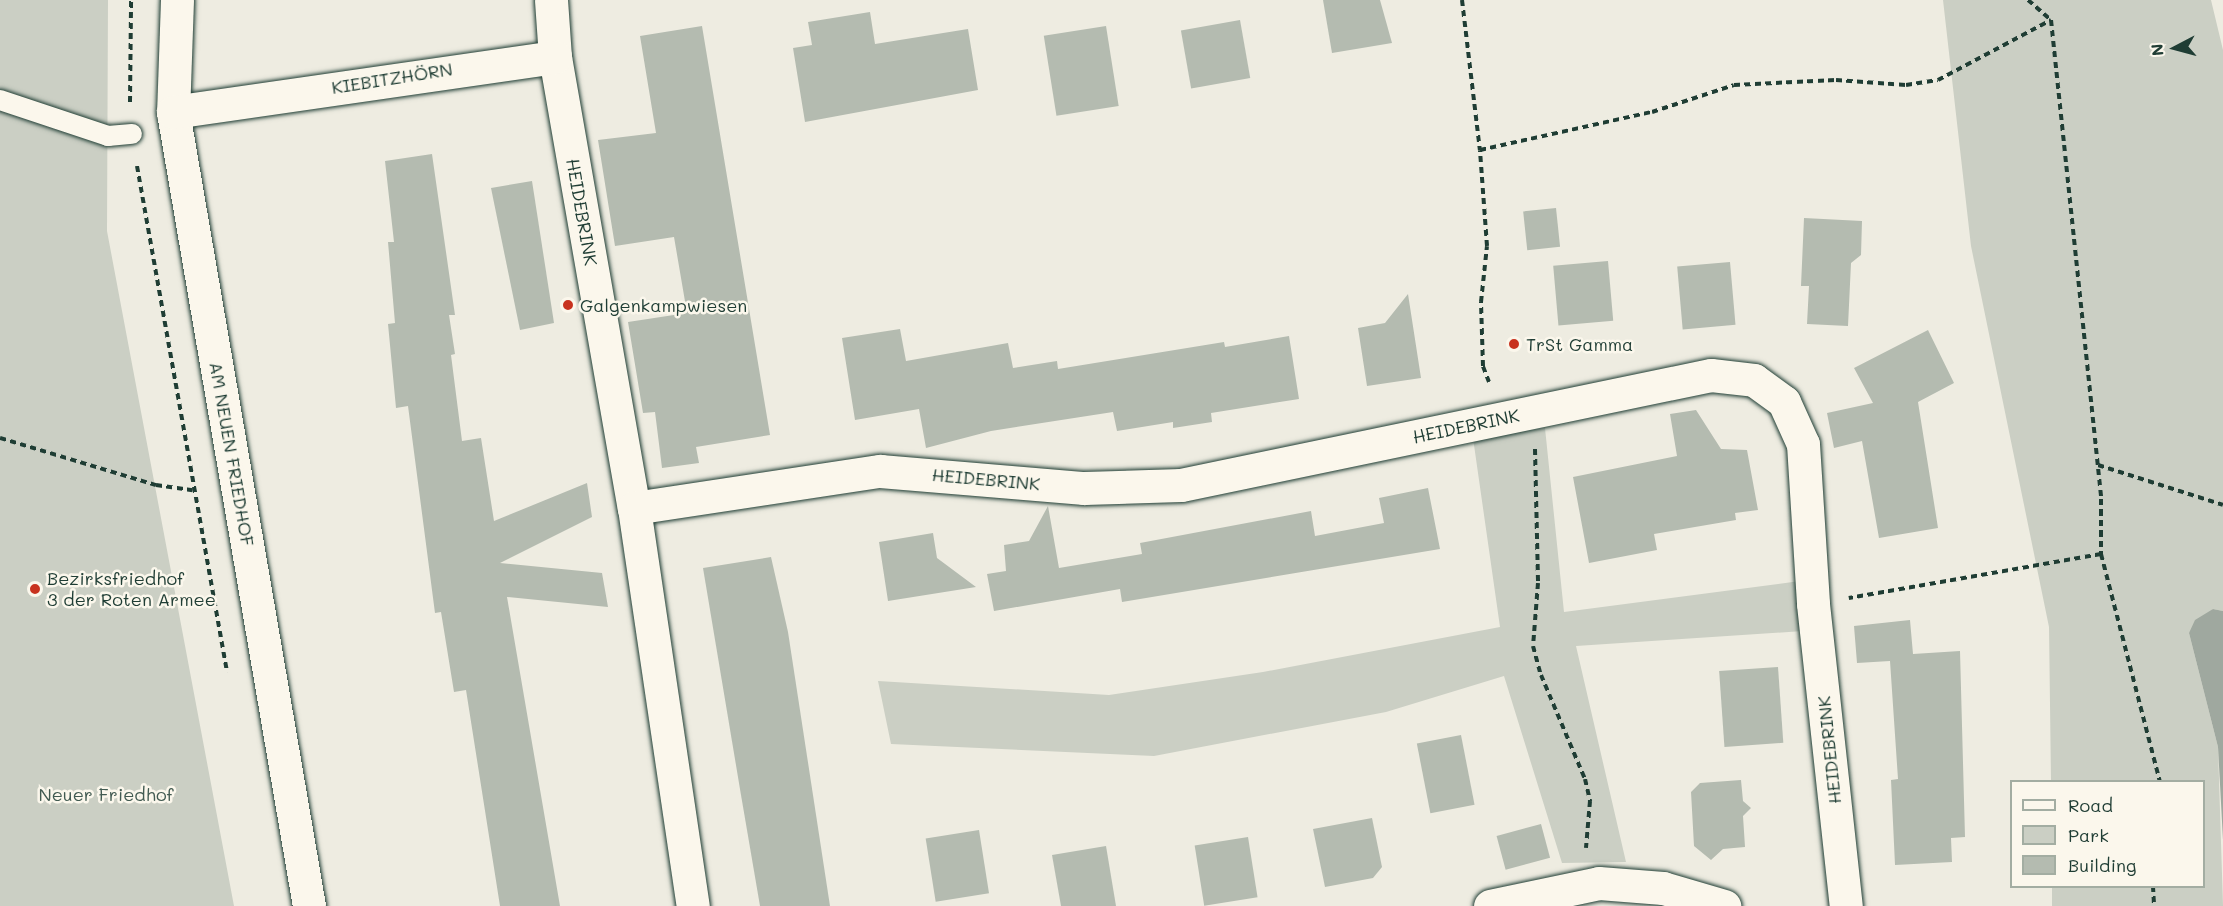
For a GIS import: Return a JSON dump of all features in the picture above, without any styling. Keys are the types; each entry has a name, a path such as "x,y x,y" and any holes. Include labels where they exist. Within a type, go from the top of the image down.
{"street":[{"name":"AM NEUEN FRIEDHOF","path":"177,0 173,112 309,906"},
{"path":"551,0 555,57"},
{"name":"KIEBITZHÖRN","path":"173,112 555,57"},
{"name":"HEIDEBRINK","path":"555,57 634,508 693,906"},
{"name":"HEIDEBRINK","path":"634,508 880,471 1084,488 1181,485 1711,375 1754,380 1784,402 1803,444 1813,604 1846,906"},
{"path":"1490,906 1599,883 1664,888 1724,906"}],"lane":[{"path":"0,100 108,136 132,134"}],"path":[{"path":"1462,0 1480,150 1487,246 1480,302 1483,366 1516,415 1535,438 1538,498 1533,646 1541,675 1585,779 1590,801 1586,849 1599,883"},
{"path":"2028,0 2051,20 2097,465 2101,554 2159,780"},
{"path":"1480,150 1652,112 1734,85 1836,80 1906,85 1938,80 2051,20"},
{"path":"0,438 156,485 193,490"},
{"path":"2097,465 2223,505"},
{"path":"1813,604 2101,554"},
{"path":"2153,888 2154,906"}],"green space":[{"name":"Neuer Friedhof","path":"0,0 108,0 107,231 234,906 0,906"},
{"path":"1943,0 2211,0 2223,50 2223,611 2213,609 2189,633 2218,747 2223,906 2052,906 2052,888 2205,888 2205,780 2051,780 2049,627 1971,246"},
{"path":"1545,428 1564,612 1800,581 1803,631 1576,646 1626,862 1562,863 1504,676 1386,712 1154,756 891,744 878,681 1109,695 1263,672 1500,627 1473,438"}],"shaded area":[{"path":"2213,609 2223,611 2223,840 2218,747 2189,633 2195,620"}],"building":[{"path":"1323,0 1380,0 1392,43 1332,53"},
{"path":"870,12 875,44 968,29 978,90 805,122 793,48 812,45 808,22"},
{"path":"1240,20 1250,78 1191,89 1181,30"},
{"path":"702,26 770,435 696,447 699,463 662,468 655,412 643,413 628,322 687,313 674,237 615,246 598,140 656,133 640,36"},
{"path":"1106,26 1119,106 1056,116 1044,36"},
{"path":"432,154 455,315 449,315 455,354 451,355 462,441 481,438 494,521 587,483 592,517 500,563 602,573 608,607 507,597 560,906 500,906 466,690 454,692 441,612 435,613 408,406 396,408 388,324 395,323 388,242 394,242 385,161"},
{"path":"532,181 554,323 520,330 491,188"},
{"path":"1556,208 1560,247 1527,250 1523,211"},
{"path":"1804,218 1862,221 1861,255 1851,263 1848,326 1807,324 1809,286 1801,286"},
{"path":"1608,261 1613,321 1558,326 1553,266"},
{"path":"1730,262 1735,325 1683,329 1677,267"},
{"path":"1408,294 1421,378 1367,386 1358,328 1385,323"},
{"path":"900,329 906,361 1008,343 1013,368 1057,361 1058,369 1224,342 1225,347 1289,336 1299,399 1211,413 1212,422 1173,428 1173,422 1117,431 1113,412 991,431 926,448 919,409 855,420 842,338"},
{"path":"1928,330 1954,383 1918,402 1938,528 1879,538 1862,441 1834,448 1827,413 1873,403 1854,368"},
{"path":"1696,410 1721,449 1747,450 1758,510 1735,513 1736,520 1654,534 1657,550 1589,563 1573,477 1677,456 1670,414"},
{"path":"1428,488 1440,549 1122,602 1120,589 994,611 987,574 1006,571 1004,545 1029,541 1048,506 1059,568 1142,554 1140,543 1311,511 1315,536 1384,523 1379,498"},
{"path":"933,533 937,558 976,587 888,601 879,542"},
{"path":"771,557 788,632 830,906 760,906 741,795 703,568"},
{"path":"1910,620 1913,654 1960,651 1965,837 1951,838 1952,862 1895,865 1891,780 1898,779 1890,661 1857,663 1854,626"},
{"path":"1778,667 1783,743 1724,747 1719,671"},
{"path":"1461,735 1475,805 1430,813 1417,744"},
{"path":"1741,780 1743,801 1751,808 1743,816 1745,847 1723,849 1711,860 1694,846 1691,792 1700,783"},
{"path":"1372,818 1382,867 1373,878 1325,887 1313,829"},
{"path":"1541,824 1550,858 1506,870 1497,836"},
{"path":"979,830 989,893 936,902 926,838"},
{"path":"1248,837 1258,897 1204,906 1195,845"},
{"path":"1106,846 1116,906 1061,906 1052,855"}],"place":[{"name":"Galgenkampwiesen","path":"568,305"},
{"name":"TrSt Gamma","path":"1514,344"},
{"name":"Bezirksfriedhof 3 der Roten Armee","path":"35,589"}]}
